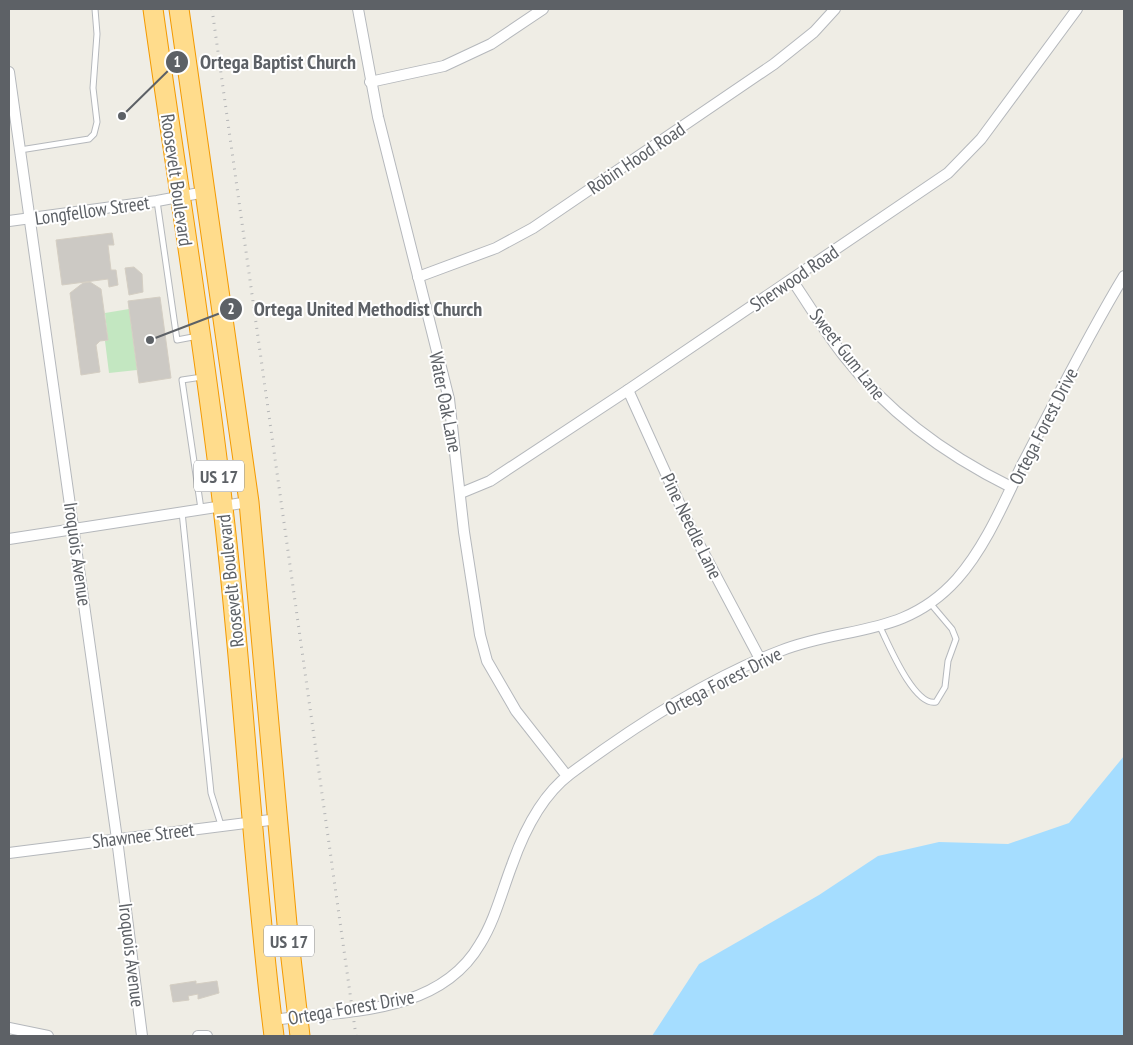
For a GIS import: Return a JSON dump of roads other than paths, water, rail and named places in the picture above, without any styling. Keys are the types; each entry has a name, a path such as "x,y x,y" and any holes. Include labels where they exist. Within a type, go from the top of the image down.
{"highway":[{"name":"Roosevelt Boulevard","path":"153,9 223,506 234,609 251,822 273,1028"},
{"name":"Roosevelt Boulevard","path":"179,9 249,502 300,1036"}],"street":[{"name":"Water Oak Lane","path":"358,9 370,82 449,399 470,570 480,635 487,661 516,711 567,776"},
{"path":"370,82 444,66 491,44 543,9"},
{"name":"Robin Hood Road","path":"418,278 496,248 533,228 774,64 801,43 834,9"},
{"name":"Sherwood Road","path":"461,493 490,481 792,280 948,173 981,139 1077,9"},
{"name":"Iroquois Avenue","path":"9,72 118,838 142,1036"},
{"name":"Longfellow Street","path":"9,221 157,201 205,192"},
{"name":"Ortega Forest Drive","path":"273,1028 297,1017 353,1010 408,1000 432,990 458,972 470,959 487,931 523,836 532,819 548,797 567,776 665,709 760,659 810,641 880,627 907,618 930,604 958,578 976,552 1097,320 1124,276"},
{"name":"Sweet Gum Lane","path":"792,280 843,355 895,412 924,436 955,456 1011,487"},
{"name":"Pine Needle Lane","path":"628,390 692,529 760,659"},
{"path":"9,539 249,502"},
{"name":"Shawnee Street","path":"9,853 278,819"},
{"path":"9,1028 48,1036"},
{"path":"198,1036 207,1036"}],"lane":[{"path":"19,150 89,140 94,134 97,122 93,88 97,43 95,9"},
{"path":"157,201 177,340 199,336"},
{"path":"201,509 182,380 205,377"},
{"path":"182,512 210,793 220,825"},
{"path":"880,627 910,684 928,701 936,702 945,687 948,661 956,639 952,629 930,604"}],"water":[{"path":"1124,756 1124,1036 652,1036 699,964 819,895 878,856 939,842 1008,844 1069,823"}],"railway":[{"path":"212,9 356,1036"}],"place":[{"name":"Ortega Baptist Church","path":"122,116"},
{"name":"Ortega United Methodist Church","path":"150,340"}]}
